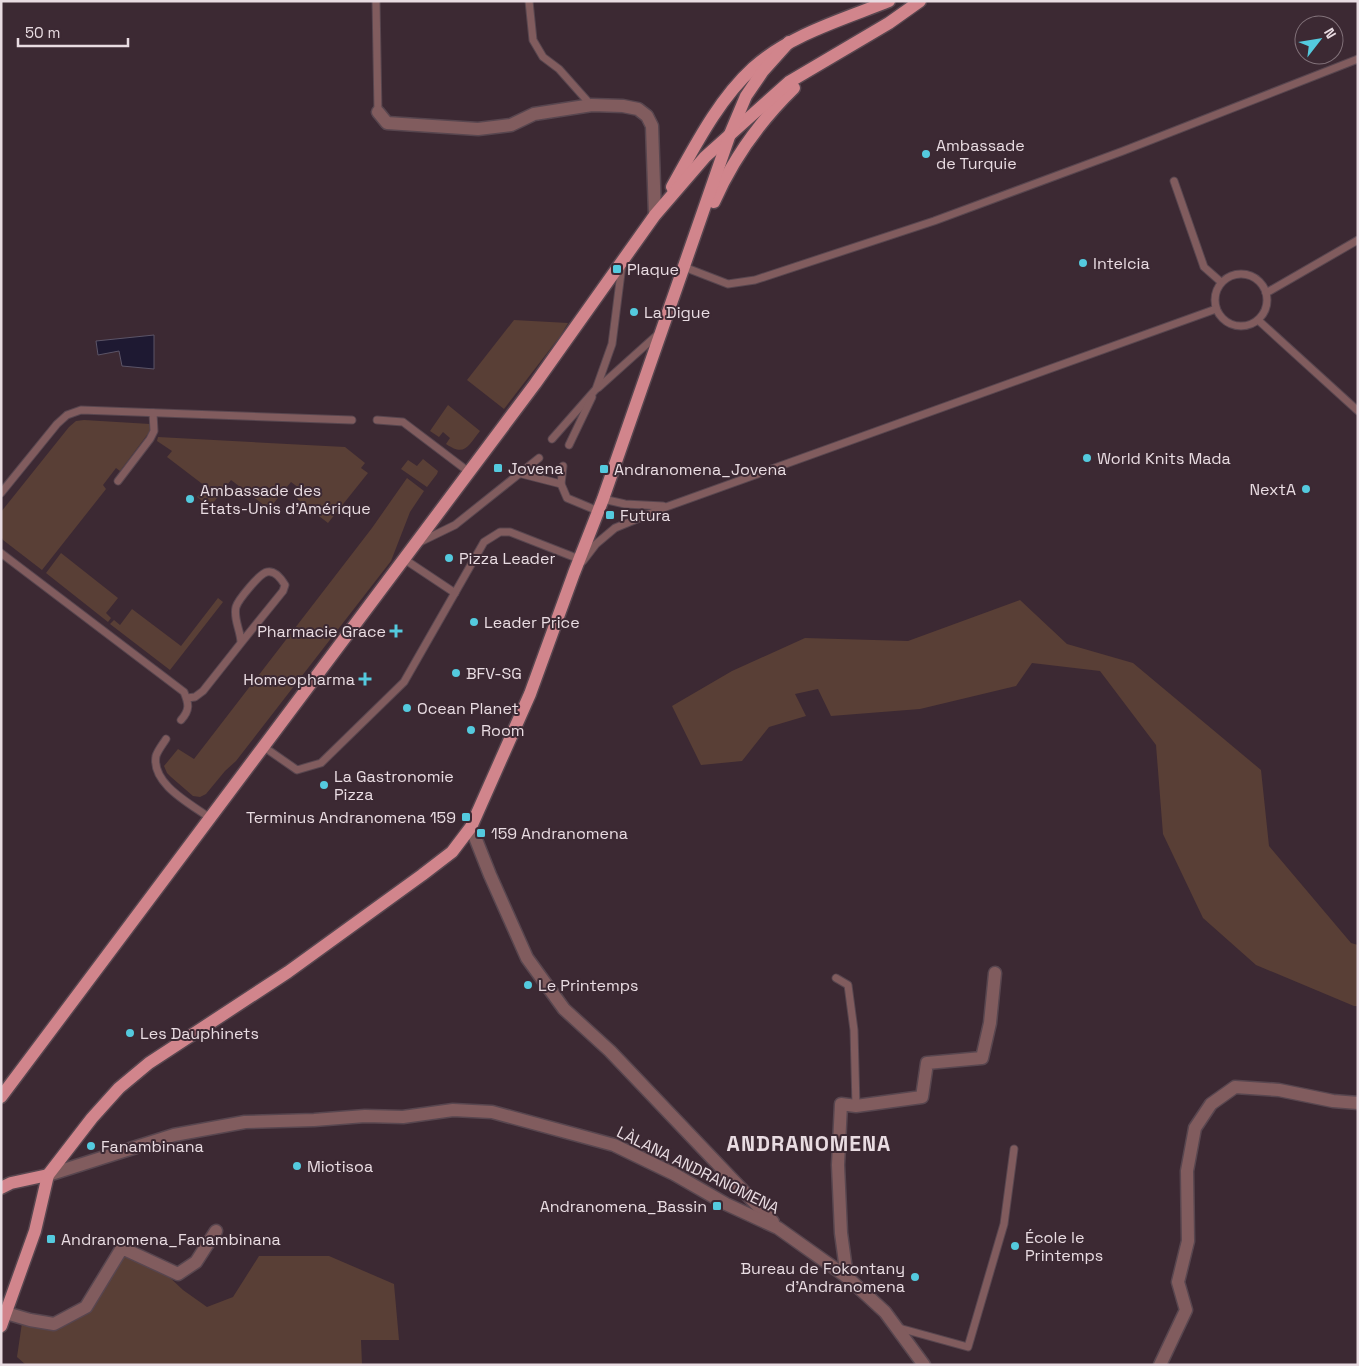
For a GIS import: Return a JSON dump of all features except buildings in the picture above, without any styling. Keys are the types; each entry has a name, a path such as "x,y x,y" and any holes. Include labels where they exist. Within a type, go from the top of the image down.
{"main road":[{"path":"656,215 723,101 752,68 789,42 889,1"},
{"path":"1,1097 535,384 656,215 705,157 789,82 890,23 920,1"},
{"path":"1,1326 35,1231 48,1175 92,1118 119,1088 149,1063 288,972 422,875 452,852 472,827 530,694 579,559 601,505 730,134 746,96 763,71 789,42"},
{"path":"684,267 718,191 738,156 774,108 817,65"},
{"path":"1,1188 10,1183 48,1175"}],"street":[{"path":"378,112 387,122 478,129 511,125 534,114 592,105 623,106 638,109 647,116 652,126 656,215"},
{"name":"LÀLANA ANDRANOMENA","path":"472,827 490,875 528,958 564,1008 610,1051 778,1228"},
{"path":"847,1276 841,1233 838,1165 841,1104 856,1106 922,1097 927,1063 982,1058 990,1023 996,973"},
{"path":"1160,1365 1186,1310 1178,1282 1188,1241 1187,1171 1195,1128 1211,1104 1235,1087 1279,1090 1333,1101 1358,1103"},
{"name":"LÀLANA ANDRANOMENA","path":"48,1175 174,1135 246,1122 365,1116 404,1117 453,1110 492,1112 614,1144 674,1174 726,1204 778,1228"},
{"path":"778,1228 847,1276 884,1312 924,1365"},
{"path":"6,1313 54,1324 86,1306 122,1248 178,1274 196,1262 216,1231"}],"lane":[{"path":"376,1 378,112"},
{"path":"530,1 533,40 543,57 559,69 592,105"},
{"path":"684,267 728,284 755,280 934,221 1122,151 1358,59"},
{"path":"1174,181 1204,267 1221,282"},
{"path":"1266,294 1358,240"},
{"path":"569,445 596,389 612,344 622,262"},
{"path":"1237,273 1247,274 1256,278 1266,294 1267,303 1264,312 1258,320 1243,326 1234,326 1226,322 1216,309 1214,299 1216,290 1221,282 1228,276 1237,273"},
{"path":"574,573 596,544 615,528 666,506 1216,309"},
{"path":"1258,320 1358,411"},
{"path":"552,439 596,389 661,332"},
{"path":"1,493 57,424 67,415 81,410 352,420"},
{"path":"118,481 154,431 153,412"},
{"path":"377,420 403,422 469,472"},
{"path":"415,544 455,525 539,458"},
{"path":"563,466 561,484 567,498 601,505 666,506"},
{"path":"518,473 561,484"},
{"path":"264,747 297,770 321,762 404,682 484,542 500,532 510,532 579,559"},
{"path":"1,553 184,692 189,702 188,712 181,720"},
{"path":"404,560 455,593"},
{"path":"187,698 195,697 202,691 283,591 285,585 273,572 268,571 262,574 238,601 235,610 241,632 241,642"},
{"path":"166,739 156,754 155,767 163,784 210,818"},
{"path":"836,978 848,985 854,1030 856,1106"},
{"path":"896,1328 968,1347 1004,1224 1014,1149"}],"shaded area":[{"path":"514,320 568,323 561,335 504,409 467,380"},
{"path":"154,335 154,369 122,366 119,351 98,355 96,341"},
{"path":"448,405 480,431 469,445 462,450 452,448 446,444 450,438 443,432 439,437 430,431"},
{"path":"76,421 150,424 150,431 120,471 116,468 103,485 106,489 42,570 3,540 1,536 1,512 69,427"},
{"path":"158,437 345,447 365,463 361,468 368,473 328,523 297,499 303,491 291,482 269,509 231,480 210,507 197,497 205,486 167,457 172,451 157,441"},
{"path":"423,459 438,471 427,487 401,469 408,460 417,466"},
{"path":"407,478 424,491 410,512 391,561 236,761 206,794 200,797 193,796 167,773 164,766 178,749 194,759 372,528"},
{"path":"61,553 118,598 106,613 111,618 108,622 46,573"},
{"path":"218,598 223,602 170,670 110,624 114,620 120,625 132,609 181,646"},
{"path":"1020,600 1067,644 1133,663 1261,770 1269,846 1351,943 1358,945 1358,1006 1256,965 1203,918 1163,834 1156,745 1100,671 1032,663 1016,686 920,709 831,716 818,689 795,694 806,716 769,727 742,761 701,765 672,706 732,671 805,638 908,641"},
{"path":"121,1252 166,1274 183,1290 207,1307 233,1297 259,1256 329,1256 394,1284 399,1340 361,1340 362,1365 26,1365 17,1357 23,1316 58,1327 86,1306"}],"place":[{"name":"Ambassade de Turquie","path":"926,154"},
{"name":"Intelcia","path":"1083,263"},
{"name":"Plaque","path":"617,269"},
{"name":"La Digue","path":"634,312"},
{"name":"World Knits Mada","path":"1087,458"},
{"name":"Jovena","path":"498,468"},
{"name":"Andranomena_Jovena","path":"604,469"},
{"name":"NextA","path":"1306,489"},
{"name":"Ambassade des États-Unis d'Amérique","path":"190,499"},
{"name":"Futura","path":"610,515"},
{"name":"Pizza Leader","path":"449,558"},
{"name":"Leader Price","path":"474,622"},
{"name":"Pharmacie Grace","path":"396,631"},
{"name":"BFV-SG","path":"456,673"},
{"name":"Homeopharma","path":"365,679"},
{"name":"Ocean Planet","path":"407,708"},
{"name":"Room","path":"471,730"},
{"name":"La Gastronomie Pizza","path":"324,785"},
{"name":"Terminus Andranomena 159","path":"466,817"},
{"name":"159 Andranomena","path":"481,833"},
{"name":"Le Printemps","path":"528,985"},
{"name":"Les Dauphinets","path":"130,1033"},
{"name":"Fanambinana","path":"91,1146"},
{"name":"Miotisoa","path":"297,1166"},
{"name":"Andranomena_Bassin","path":"717,1206"},
{"name":"Andranomena_Fanambinana","path":"51,1239"},
{"name":"École le Printemps","path":"1015,1246"},
{"name":"Bureau de Fokontany d'Andranomena","path":"915,1277"}],"district":[{"name":"ANDRANOMENA","path":"809,1143"}]}
